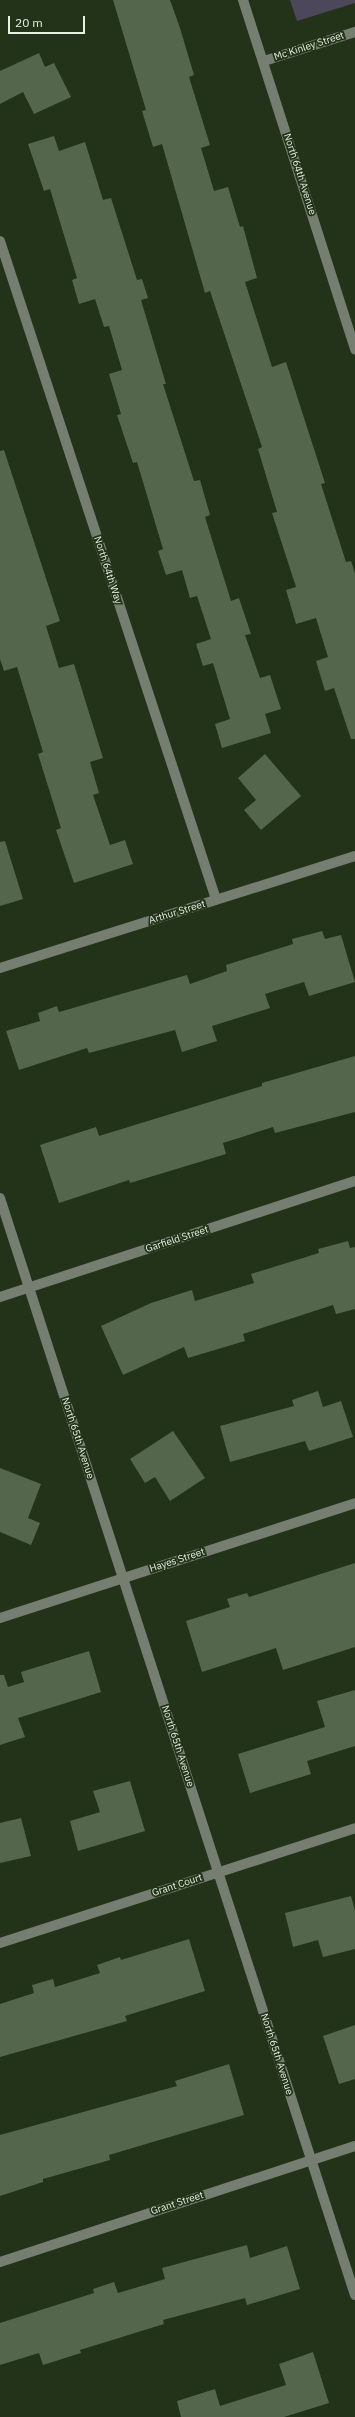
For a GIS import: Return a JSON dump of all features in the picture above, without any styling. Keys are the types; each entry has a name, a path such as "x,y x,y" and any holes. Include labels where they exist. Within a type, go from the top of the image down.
{"street":[{"name":"North 64th Avenue","path":"244,0 355,349"},
{"name":"Mc Kinley Street","path":"264,61 355,32"},
{"name":"North 64th Way","path":"0,241 216,900"},
{"name":"Arthur Street","path":"0,968 355,856"},
{"name":"Garfield Street","path":"0,1297 355,1181"},
{"name":"North 65th Avenue","path":"0,1198 355,2295"},
{"name":"Hayes Street","path":"0,1618 355,1503"},
{"name":"Grant Court","path":"0,1943 355,1828"},
{"name":"Grant Street","path":"0,2262 355,2146"}],"shaded area":[{"path":"290,0 355,0 355,3 297,21"}],"building":[{"path":"113,0 170,0 180,28 194,75 189,77 210,145 201,148 214,191 228,187 240,227 243,226 257,278 245,282 272,367 286,362 325,483 321,484 346,562 351,561 355,573 355,739 351,739 334,688 325,691 316,661 328,657 316,618 296,624 286,590 296,587 272,513 277,512 258,449 262,447 210,291 205,293 162,144 153,147 142,111 146,110"},
{"path":"39,53 45,67 54,63 71,97 34,114 23,92 0,104 0,71"},
{"path":"54,136 59,151 85,142 103,200 111,198 137,280 142,279 148,298 141,300 166,384 163,384 194,481 200,480 210,515 205,517 231,601 239,598 251,634 245,635 260,678 270,675 281,709 265,714 271,733 222,748 215,724 230,719 213,663 203,666 196,644 211,639 197,596 190,598 182,570 166,575 158,551 163,549 137,462 133,463 117,415 121,414 109,374 122,370 109,326 104,327 95,299 79,304 72,280 77,278 50,189 44,191 28,144"},
{"path":"4,450 60,621 46,626 59,668 74,664 103,758 90,762 99,793 93,795 110,845 125,840 133,864 74,883 56,830 61,828 38,754 43,752 17,667 4,671 0,659 0,451"},
{"path":"265,754 301,796 261,830 244,810 256,800 238,778"},
{"path":"5,841 23,899 0,906 0,842"},
{"path":"322,931 325,939 341,935 355,982 309,996 304,982 265,994 270,1008 212,1026 217,1041 182,1052 175,1030 89,1053 87,1048 19,1070 6,1031 40,1021 38,1013 57,1006 59,1012 187,975 190,984 227,971 226,965 293,944 292,939"},
{"path":"355,1056 355,1112 275,1133 273,1127 223,1143 226,1154 130,1183 129,1180 59,1203 40,1145 96,1127 99,1136 262,1086 262,1083"},
{"path":"348,1241 350,1248 355,1247 355,1309 336,1314 333,1305 243,1334 245,1341 188,1358 184,1347 123,1375 101,1326 151,1303 192,1290 195,1301 254,1283 251,1274 319,1253 318,1249"},
{"path":"318,1391 323,1407 341,1401 353,1437 309,1451 305,1441 230,1462 220,1426 294,1406 292,1400"},
{"path":"173,1431 205,1478 170,1501 155,1477 145,1483 130,1459"},
{"path":"0,1468 41,1484 28,1518 40,1523 31,1545 0,1532"},
{"path":"355,1563 355,1647 283,1670 276,1648 202,1672 186,1621 230,1607 227,1599 247,1593 249,1597"},
{"path":"89,1651 101,1692 18,1718 25,1737 0,1745 0,1675 4,1675 8,1687 24,1682 21,1672"},
{"path":"355,1690 355,1746 307,1761 311,1774 250,1793 238,1754 325,1727 317,1701"},
{"path":"130,1781 145,1831 78,1851 70,1821 100,1812 93,1791"},
{"path":"21,1818 31,1856 0,1863 0,1823"},
{"path":"351,1896 355,1911 355,1949 323,1957 318,1940 293,1947 285,1913"},
{"path":"189,1939 205,1991 125,2016 127,2021 0,2057 0,2004 34,1993 32,1985 53,1979 55,1987 100,1973 97,1965 120,1957 121,1960"},
{"path":"355,2025 355,2079 339,2084 323,2036"},
{"path":"229,2064 244,2115 109,2155 110,2160 43,2179 43,2182 0,2196 0,2135 177,2086 175,2081"},
{"path":"247,2245 250,2258 287,2246 300,2289 247,2305 245,2298 163,2320 164,2324 80,2350 81,2353 43,2365 39,2353 0,2365 0,2323 94,2293 93,2289 114,2282 118,2293 165,2279 162,2268"},
{"path":"313,2352 329,2403 284,2417 181,2417 177,2401 215,2389 220,2406 286,2385 279,2364"}]}
